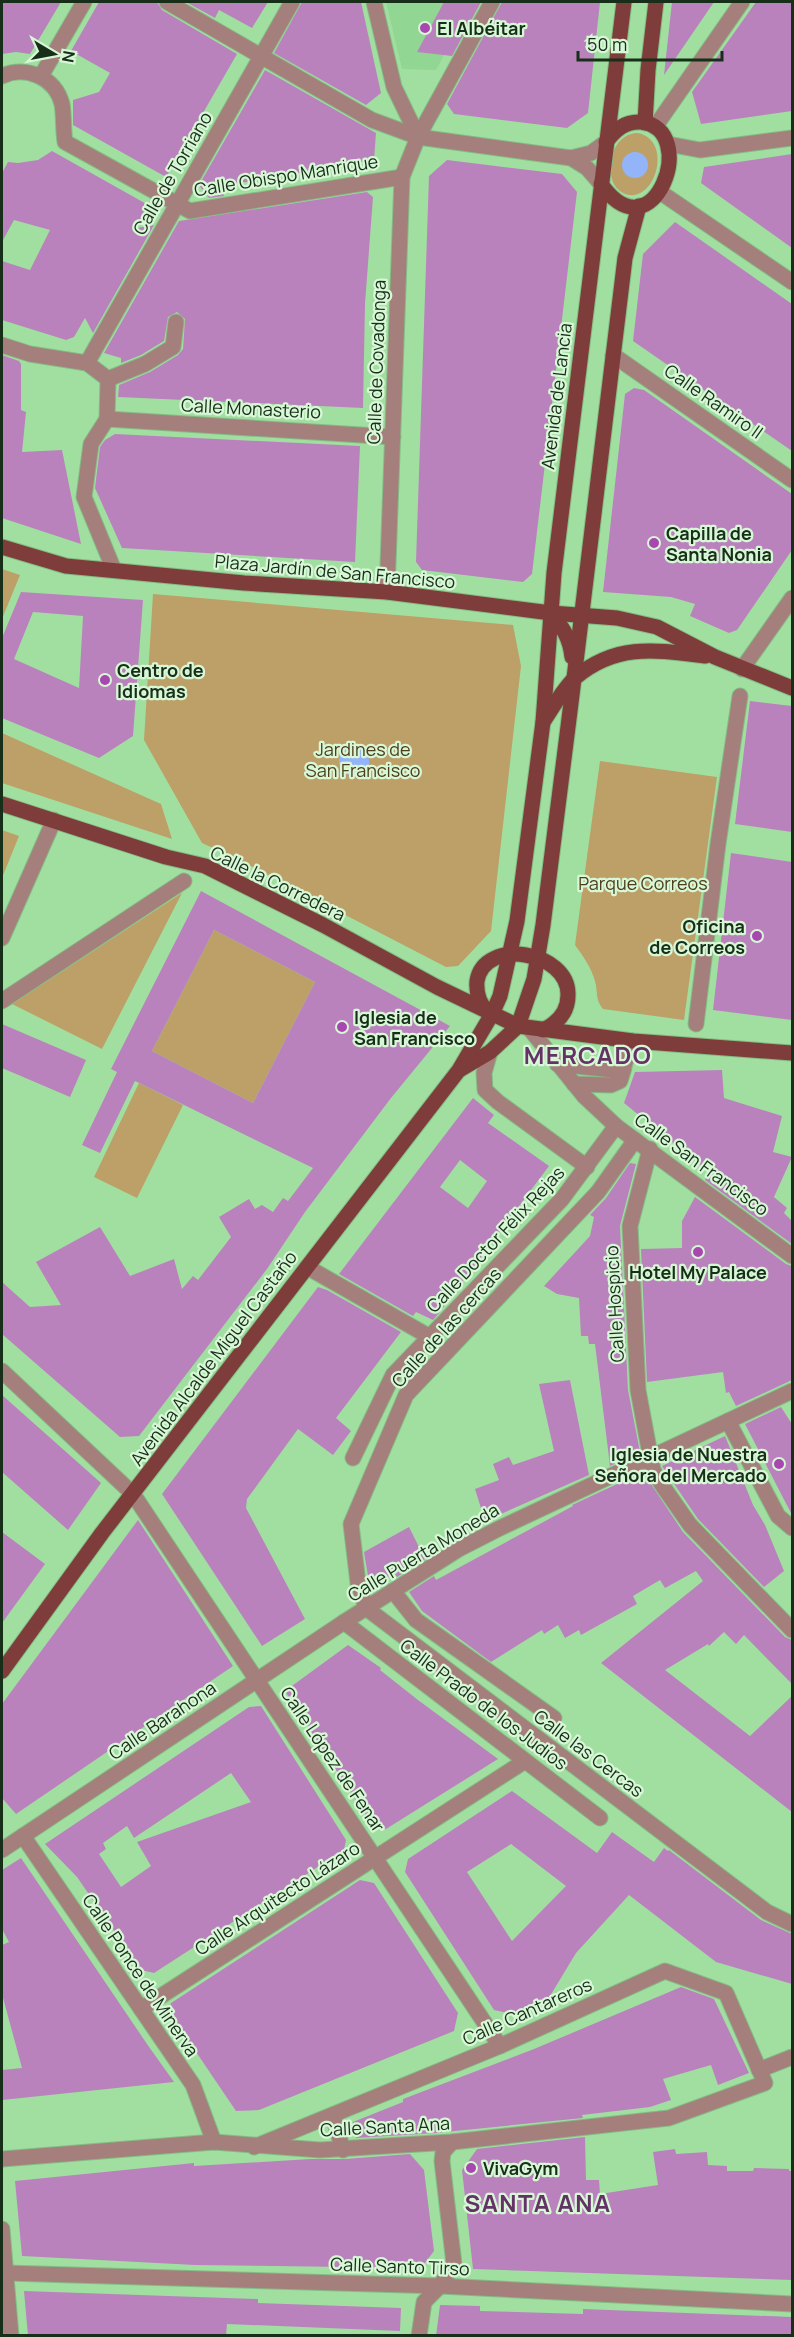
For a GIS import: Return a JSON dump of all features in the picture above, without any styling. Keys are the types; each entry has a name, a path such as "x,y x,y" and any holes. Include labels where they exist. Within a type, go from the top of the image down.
{"main road":[{"name":"Avenida de Lancia","path":"551,614 554,573 624,2"},
{"path":"650,125 648,70 656,2"},
{"path":"601,184 619,203 639,206 653,199 660,192 669,157 668,144 650,125 635,122 624,125 616,130 606,142"},
{"path":"530,1028 528,1002 538,958 575,678 625,258 639,206"},
{"name":"Plaza Jardín de San Francisco","path":"2,547 66,566 244,583 387,592 551,614 617,618 657,627 715,657"},
{"path":"551,614 565,629 570,641 575,678"},
{"path":"459,1070 492,1014 511,954 529,838 543,722 551,614"},
{"path":"543,722 575,678 611,656 650,649 715,657 792,688"},
{"name":"Calle la Corredera","path":"2,804 166,857 205,866 492,1014"},
{"path":"459,1070 530,1028 558,1021 564,1012 568,1002 568,989 564,976 556,966 538,958 511,954 490,960 478,976 479,1000 492,1014 530,1028 633,1041 792,1053"},
{"name":"Avenida Alcalde Miguel Castaño","path":"2,1671 133,1494 459,1070"}],"street":[{"path":"41,76 84,2"},
{"path":"167,2 372,120 418,137 571,159 587,168 601,184"},
{"name":"Calle de Torriano","path":"87,363 292,2"},
{"path":"374,2 394,87 418,137"},
{"name":"Calle de Covadonga","path":"387,592 402,177 418,137 492,2"},
{"path":"650,125 742,2"},
{"path":"2,76 10,72 25,71 41,76 54,87 62,104 65,142 176,206"},
{"path":"668,144 700,150 792,138"},
{"path":"571,159 591,153 606,142"},
{"name":"Calle Obispo Manrique","path":"176,206 190,211 402,177"},
{"path":"660,192 792,282"},
{"path":"108,379 145,364 173,347 176,322"},
{"path":"2,345 30,354 87,363 108,379"},
{"name":"Calle Ramiro II","path":"613,355 792,480"},
{"path":"108,379 107,419 91,444 84,497 114,570"},
{"name":"Calle Monasterio","path":"107,419 393,436"},
{"path":"742,669 792,598"},
{"path":"696,1024 718,844 740,696"},
{"path":"2,938 54,820"},
{"path":"2,1001 184,880"},
{"path":"490,1053 484,1073 485,1090 587,1167 616,1126 574,1084 530,1028"},
{"path":"574,1084 612,1085 620,1081 633,1041"},
{"path":"557,1064 617,1072 624,1068"},
{"name":"Calle San Francisco","path":"616,1126 792,1256"},
{"name":"Calle de las cercas","path":"366,1608 358,1583 351,1524 406,1395 598,1192 635,1140"},
{"name":"Calle Hospicio","path":"650,1149 630,1226 638,1390 654,1470 690,1525 792,1630"},
{"name":"Calle Doctor Félix Rejas","path":"353,1458 393,1376 562,1199 587,1167"},
{"name":"Calle Doctor Félix Rejas","path":"307,1268 430,1337"},
{"name":"Calle López de Fenar","path":"2,1371 133,1494 500,2046"},
{"name":"Calle Puerta Moneda","path":"344,1622 459,1549 792,1392"},
{"path":"728,1421 778,1516 792,1528"},
{"path":"393,1591 416,1620 554,1718"},
{"name":"Calle las Cercas","path":"366,1608 767,1912 792,1924"},
{"name":"Calle Barahona","path":"2,1850 344,1622"},
{"name":"Calle Prado de los Judíos","path":"344,1622 600,1818"},
{"name":"Calle Arquitecto Lázaro","path":"141,2009 525,1761"},
{"name":"Calle Ponce de Minerva","path":"23,1836 193,2085 214,2142"},
{"name":"Calle Cantareros","path":"254,2147 500,2046 665,1971 726,1993 762,2077"},
{"name":"Calle Santa Ana","path":"2,2159 214,2142 254,2147 343,2150 452,2142 669,2118 762,2077 792,2057"},
{"path":"333,2116 343,2150"},
{"path":"418,2336 424,2302 440,2286 454,2264 442,2162 444,2152 452,2142"},
{"path":"2,2229 11,2336"},
{"name":"Calle Santo Tirso","path":"6,2273 440,2286 792,2304"}],"shaded area":[{"name":"El Albéitar","path":"386,2 472,2 436,70 402,69"}],"green space":[{"path":"638,133 649,138 656,148 658,159 651,183 644,191 634,195 623,193 615,185 612,179 611,163 619,142 630,134"},
{"path":"2,569 20,575 2,619"},
{"name":"Jardines de San Francisco","path":"153,594 513,625 521,666 491,931 458,966 446,967 202,843 144,740"},
{"path":"2,733 161,804 172,839 2,783"},
{"name":"Parque Correos","path":"600,761 717,777 684,1020 603,1009 600,1006 591,971 575,945"},
{"path":"2,830 19,836 2,878"},
{"path":"182,893 102,1049 12,1004"},
{"path":"214,930 315,982 253,1103 152,1051"},
{"path":"139,1083 183,1105 137,1198 94,1177"}],"water":[{"path":"635,152 644,156 648,165 644,174 635,178 626,174 622,165 626,156"},
{"path":"354,746 365,750 369,761 365,772 354,776 343,772 339,761 343,750"}],"building":[{"path":"2,2 61,2 30,54 16,52 2,54"},
{"path":"99,2 157,2 162,10 237,54 166,177 73,125 73,100 99,92 110,73 71,51"},
{"path":"186,2 268,2 252,28 219,10 215,18"},
{"path":"302,2 361,2 381,93 366,105 274,53"},
{"path":"444,2 481,2 452,56 417,52"},
{"path":"502,2 600,2 588,113 567,128 454,114 447,104"},
{"path":"672,2 714,2 664,75"},
{"path":"756,2 792,2 792,111 701,124 692,92"},
{"path":"265,70 376,133 374,160 223,186 224,196 209,198 199,185"},
{"path":"52,151 150,206 137,228 154,225 93,333 85,318 74,337 66,340 2,320 2,261 30,270 50,230 14,220 2,242 2,173 8,162 38,160"},
{"path":"792,154 792,248 701,183 704,167"},
{"path":"447,160 562,174 577,192 532,574 523,582 422,570 416,562 429,176"},
{"path":"367,192 373,197 365,304 363,408 118,397 119,385 150,372 178,355 183,349 185,319 177,312 168,317 164,341 141,355 121,363 121,358 104,353 179,221"},
{"path":"675,222 792,304 792,451 633,341 643,254"},
{"path":"2,355 19,361 21,364 21,410 26,412 22,452 62,450 81,544 2,518"},
{"path":"634,388 644,390 792,494 792,550 737,630 729,633 690,616 695,604 671,597 603,592 625,394"},
{"path":"115,434 360,446 355,562 122,548 95,488 100,447 105,440"},
{"name":"Centro de Idiomas","path":"21,592 143,600 133,736 99,758 2,718 2,638","holes":["33,612 83,616 79,688 14,659"]},
{"path":"750,701 792,706 792,832 735,824"},
{"name":"Oficina de Correos","path":"731,853 792,862 792,1020 713,1010"},
{"path":"201,891 450,1026 391,1098 305,1212 267,1269 139,1436 120,1437 2,1334 2,1282 30,1307 61,1305 36,1262 100,1227 130,1276 174,1259 182,1289 193,1276 198,1280 231,1237 219,1217 249,1199 255,1209 262,1205 273,1212 283,1198 288,1201 313,1168 135,1081 100,1153 82,1145 117,1072 111,1069","holes":["214,930 315,982 253,1103 152,1051"]},
{"path":"2,1024 86,1060 70,1097 2,1068"},
{"path":"722,1070 724,1098 782,1116 773,1152 792,1157 774,1197 787,1208 784,1213 792,1221 792,1244 705,1180 709,1172 624,1103 635,1072"},
{"path":"473,1098 494,1115 488,1123 549,1166 433,1320 416,1312 413,1316 339,1274","holes":["460,1160 487,1181 468,1208 440,1187"]},
{"path":"630,1163 636,1164 620,1226 628,1390 640,1452 610,1466 595,1344 589,1344 588,1336 581,1336 579,1298 557,1294 544,1286 590,1236 594,1217 590,1215 606,1198"},
{"path":"695,1197 786,1264 792,1266 792,1380 736,1406 729,1392 726,1393 723,1372 647,1382 641,1249 682,1248 682,1221"},
{"path":"318,1287 401,1332 336,1418 351,1431 333,1455 298,1429 247,1499 246,1508 305,1619 262,1646 162,1494"},
{"path":"570,1380 589,1475 485,1521 475,1489 499,1480 493,1464 509,1457 513,1465 554,1451 539,1384"},
{"path":"2,1395 101,1483 68,1530 2,1472"},
{"name":"Iglesia de Nuestra Señora del Mercado","path":"781,1407 792,1424 792,1515 745,1424"},
{"path":"725,1436 753,1505 765,1525 784,1571 764,1587 698,1519 662,1466"},
{"path":"643,1472 683,1532 785,1637 792,1640 792,1684 744,1635 736,1644 724,1632 709,1646 708,1644 665,1670 750,1736 792,1696 792,1812 601,1663 703,1581 696,1571 665,1588 660,1580 633,1596 637,1604 581,1635 579,1630 565,1638 558,1625 544,1634 542,1630 491,1662 422,1611 409,1592 434,1576 436,1580 572,1505"},
{"path":"138,1520 233,1666 16,1814 2,1798 2,1704"},
{"path":"409,1527 425,1559 397,1577 394,1573 370,1588 364,1552"},
{"path":"2,1532 45,1564 2,1623"},
{"path":"348,1645 498,1759 386,1829 373,1827 285,1691"},
{"path":"261,1706 346,1840 344,1850 154,1973 141,1970 77,1877 45,1844 249,1707","holes":["231,1773 251,1802 137,1842 151,1866 121,1887 99,1854 106,1849 103,1843 127,1826 134,1838"]},
{"path":"512,1791 597,1853 612,1832 654,1862 664,1848 669,1850 761,1920 792,1934 792,1984 716,1962 629,1895 576,1953 547,2001 517,2015 494,2010 405,1872 408,1859","holes":["511,1844 566,1886 512,1941 467,1872"]},
{"path":"21,1858 174,2082 2,2100 2,2070 22,2068 2,1994 2,1945 9,1942 2,1929 2,1870"},
{"path":"360,1880 374,1883 458,2013 454,2031 259,2110 236,2111 169,2012 171,2003"},
{"path":"681,1987 714,1999 749,2073 718,2085 711,2065 663,2079 671,2100 650,2107 582,2115 583,2118 435,2133 356,2138 353,2122 403,2102 403,2099 534,2049"},
{"path":"585,2137 586,2180 599,2180 600,2194 658,2185 653,2152 675,2149 676,2154 707,2152 708,2165 727,2166 727,2171 753,2171 754,2168 792,2171 792,2280 473,2269 462,2170 477,2149"},
{"path":"410,2154 424,2170 434,2251 421,2268 195,2265 22,2256 15,2181 194,2163 194,2166"},
{"path":"24,2291 258,2299 258,2303 401,2308 400,2331 227,2324 226,2336 28,2336"},
{"path":"440,2305 480,2306 480,2311 583,2314 583,2309 792,2317 792,2336 436,2336"}],"place":[{"name":"El Albéitar","path":"425,28"},
{"name":"Capilla de Santa Nonia","path":"654,543"},
{"name":"Centro de Idiomas","path":"105,680"},
{"name":"Oficina de Correos","path":"757,936"},
{"name":"Iglesia de San Francisco","path":"342,1027"},
{"name":"Hotel My Palace","path":"698,1252"},
{"name":"Iglesia de Nuestra Señora del Mercado","path":"779,1464"},
{"name":"VivaGym","path":"471,2168"}],"district":[{"name":"MERCADO","path":"588,1054"},
{"name":"SANTA ANA","path":"538,2202"}]}
